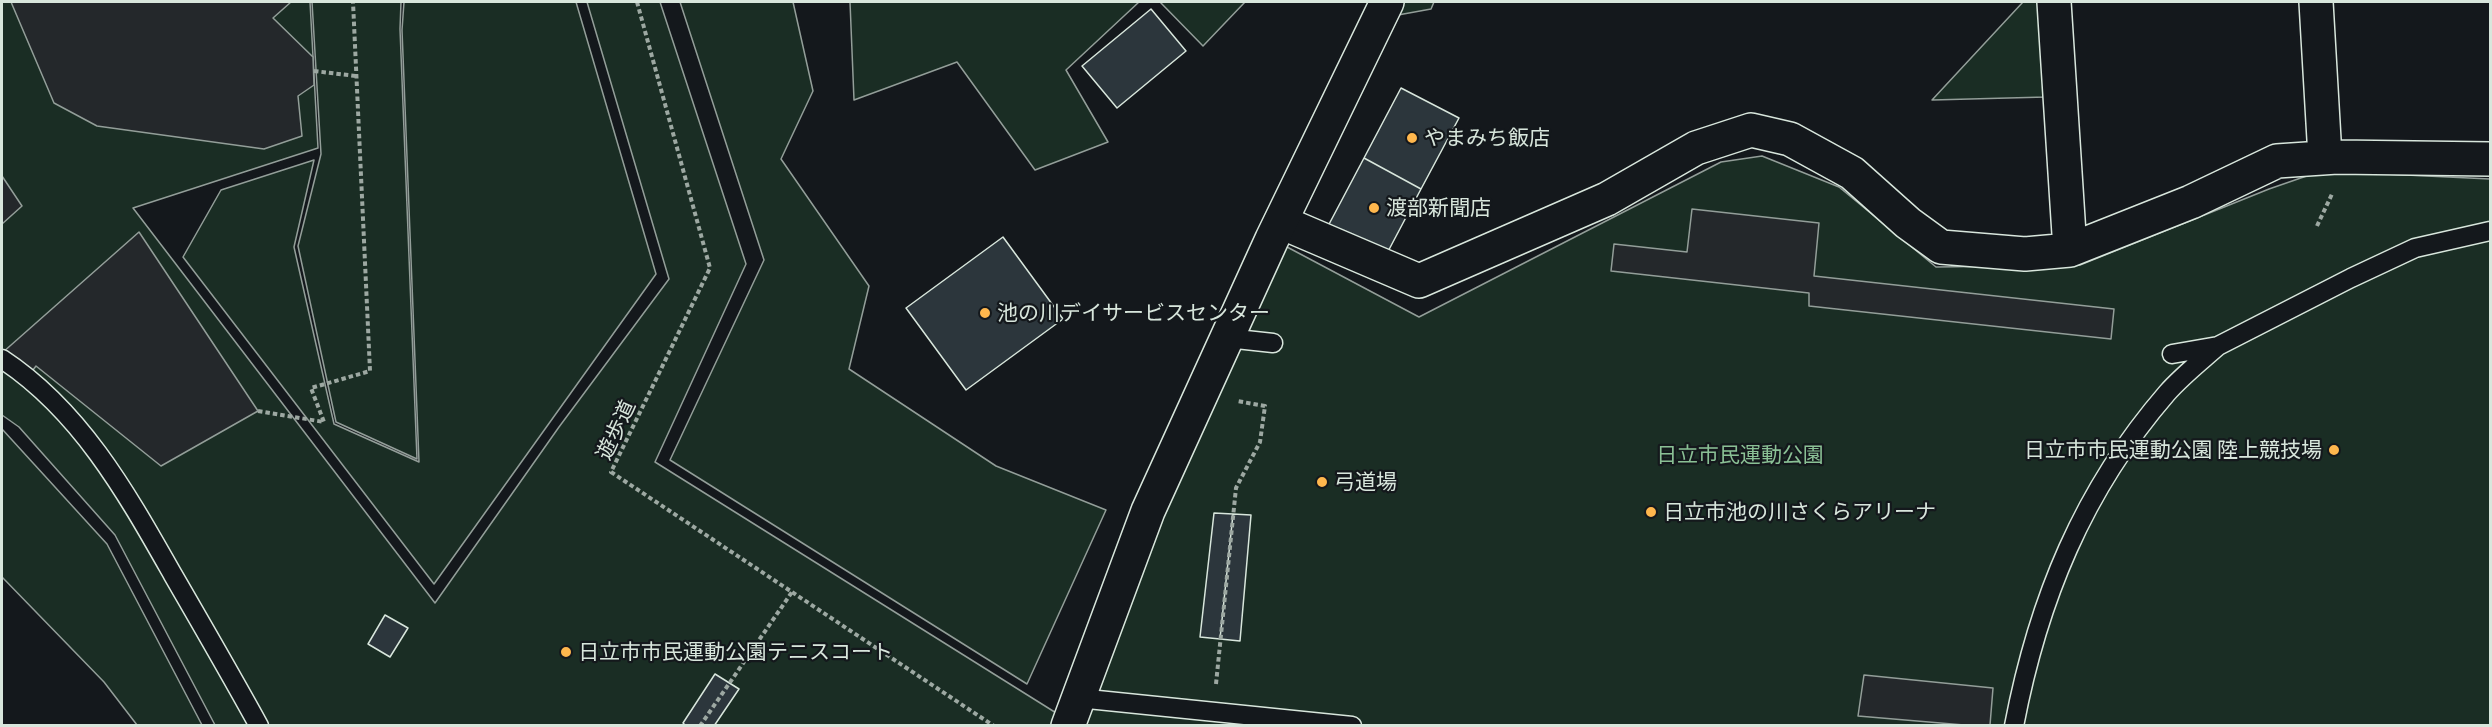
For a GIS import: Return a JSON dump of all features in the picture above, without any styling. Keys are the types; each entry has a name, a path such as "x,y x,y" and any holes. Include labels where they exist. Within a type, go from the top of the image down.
{"street":[{"path":"1073,712 1148,511 1281,222 1387,2"},
{"path":"2054,2 2070,250"},
{"path":"2316,2 2330,172"},
{"path":"1281,222 1419,281 1607,199 1696,148 1751,130 1790,139 1852,173 1908,223 1941,247 2025,254 2070,250 2191,202 2277,161 2330,172 2490,159"}],"lane":[{"path":"2014,726 2032,646 2046,600 2074,532 2129,440 2169,391 2218,346 2351,278 2415,248 2490,231"},
{"path":"1227,338 1273,343"},
{"path":"2172,354 2218,346"},
{"path":"2,359 55,402 114,474 259,726"},
{"path":"1073,712 1213,711 1352,726"}],"path":[{"path":"258,411 324,422 311,388 369,371 353,2"},
{"name":"遊歩道","path":"637,2 710,268 611,472 994,726"},
{"path":"314,72 356,76"},
{"path":"2317,226 2330,172"},
{"path":"1201,395 1265,406 1260,442 1236,488 1213,711"},
{"path":"700,726 792,592"}],"green space":[{"name":"日立市民運動公園","path":"2,2 310,2 318,148 133,208 435,603 559,427 669,279 587,2 660,2 746,264 655,462 1069,721 1272,239 1419,317 1721,162 1762,156 1839,187 1936,267 2080,265 2269,189 2321,171 2490,179 2490,725 215,725 115,535 19,427 2,415"},
{"path":"312,2 401,2 400,29 417,459 336,422 298,246 321,154"},
{"path":"404,2 576,2 656,274 434,584 183,257 221,190 314,160 294,247 334,424 419,462 402,30"},
{"path":"680,2 793,2 813,91 781,159 869,286 849,369 996,466 1106,510 1027,684 670,460 764,260"},
{"path":"850,2 1139,2 1066,70 1108,142 1035,170 957,62 854,100"},
{"path":"1160,2 1245,2 1203,46"},
{"path":"1404,2 1434,2 1431,9 1398,15"},
{"path":"2023,2 2039,2 2046,97 1932,100"},
{"path":"2,429 107,544 202,725 137,725 104,682 2,577"}],"shaded area":[{"path":"11,2 291,2 273,18 313,57 314,85 298,96 302,136 264,149 97,126 54,103"},
{"path":"2,176 22,206 2,224"},
{"path":"1692,209 1819,223 1814,276 2114,309 2111,339 1809,306 1809,293 1611,271 1614,244 1687,252"},
{"path":"139,232 258,411 161,466 36,366 27,378 2,353"},
{"path":"1864,675 1993,688 1990,725 1858,716"}],"building":[{"path":"1151,9 1186,51 1117,108 1082,66"},
{"name":"やまみち飯店","path":"1401,88 1459,118 1421,189 1364,158"},
{"name":"渡部新聞店","path":"1364,158 1421,189 1384,259 1327,228"},
{"name":"池の川デイサービスセンター","path":"1003,237 1063,319 966,390 906,308"},
{"path":"1214,513 1233,514 1220,639 1200,637"},
{"path":"1233,514 1251,515 1240,641 1220,639"},
{"path":"385,615 408,628 390,657 368,644"},
{"path":"715,674 739,689 714,726 686,726 683,723"}],"place":[{"name":"やまみち飯店","path":"1412,138"},
{"name":"渡部新聞店","path":"1374,208"},
{"name":"池の川デイサービスセンター","path":"985,313"},
{"name":"日立市市民運動公園 陸上競技場","path":"2334,450"},
{"name":"弓道場","path":"1322,482"},
{"name":"日立市池の川さくらアリーナ","path":"1651,512"},
{"name":"日立市市民運動公園テニスコート","path":"566,652"}]}
